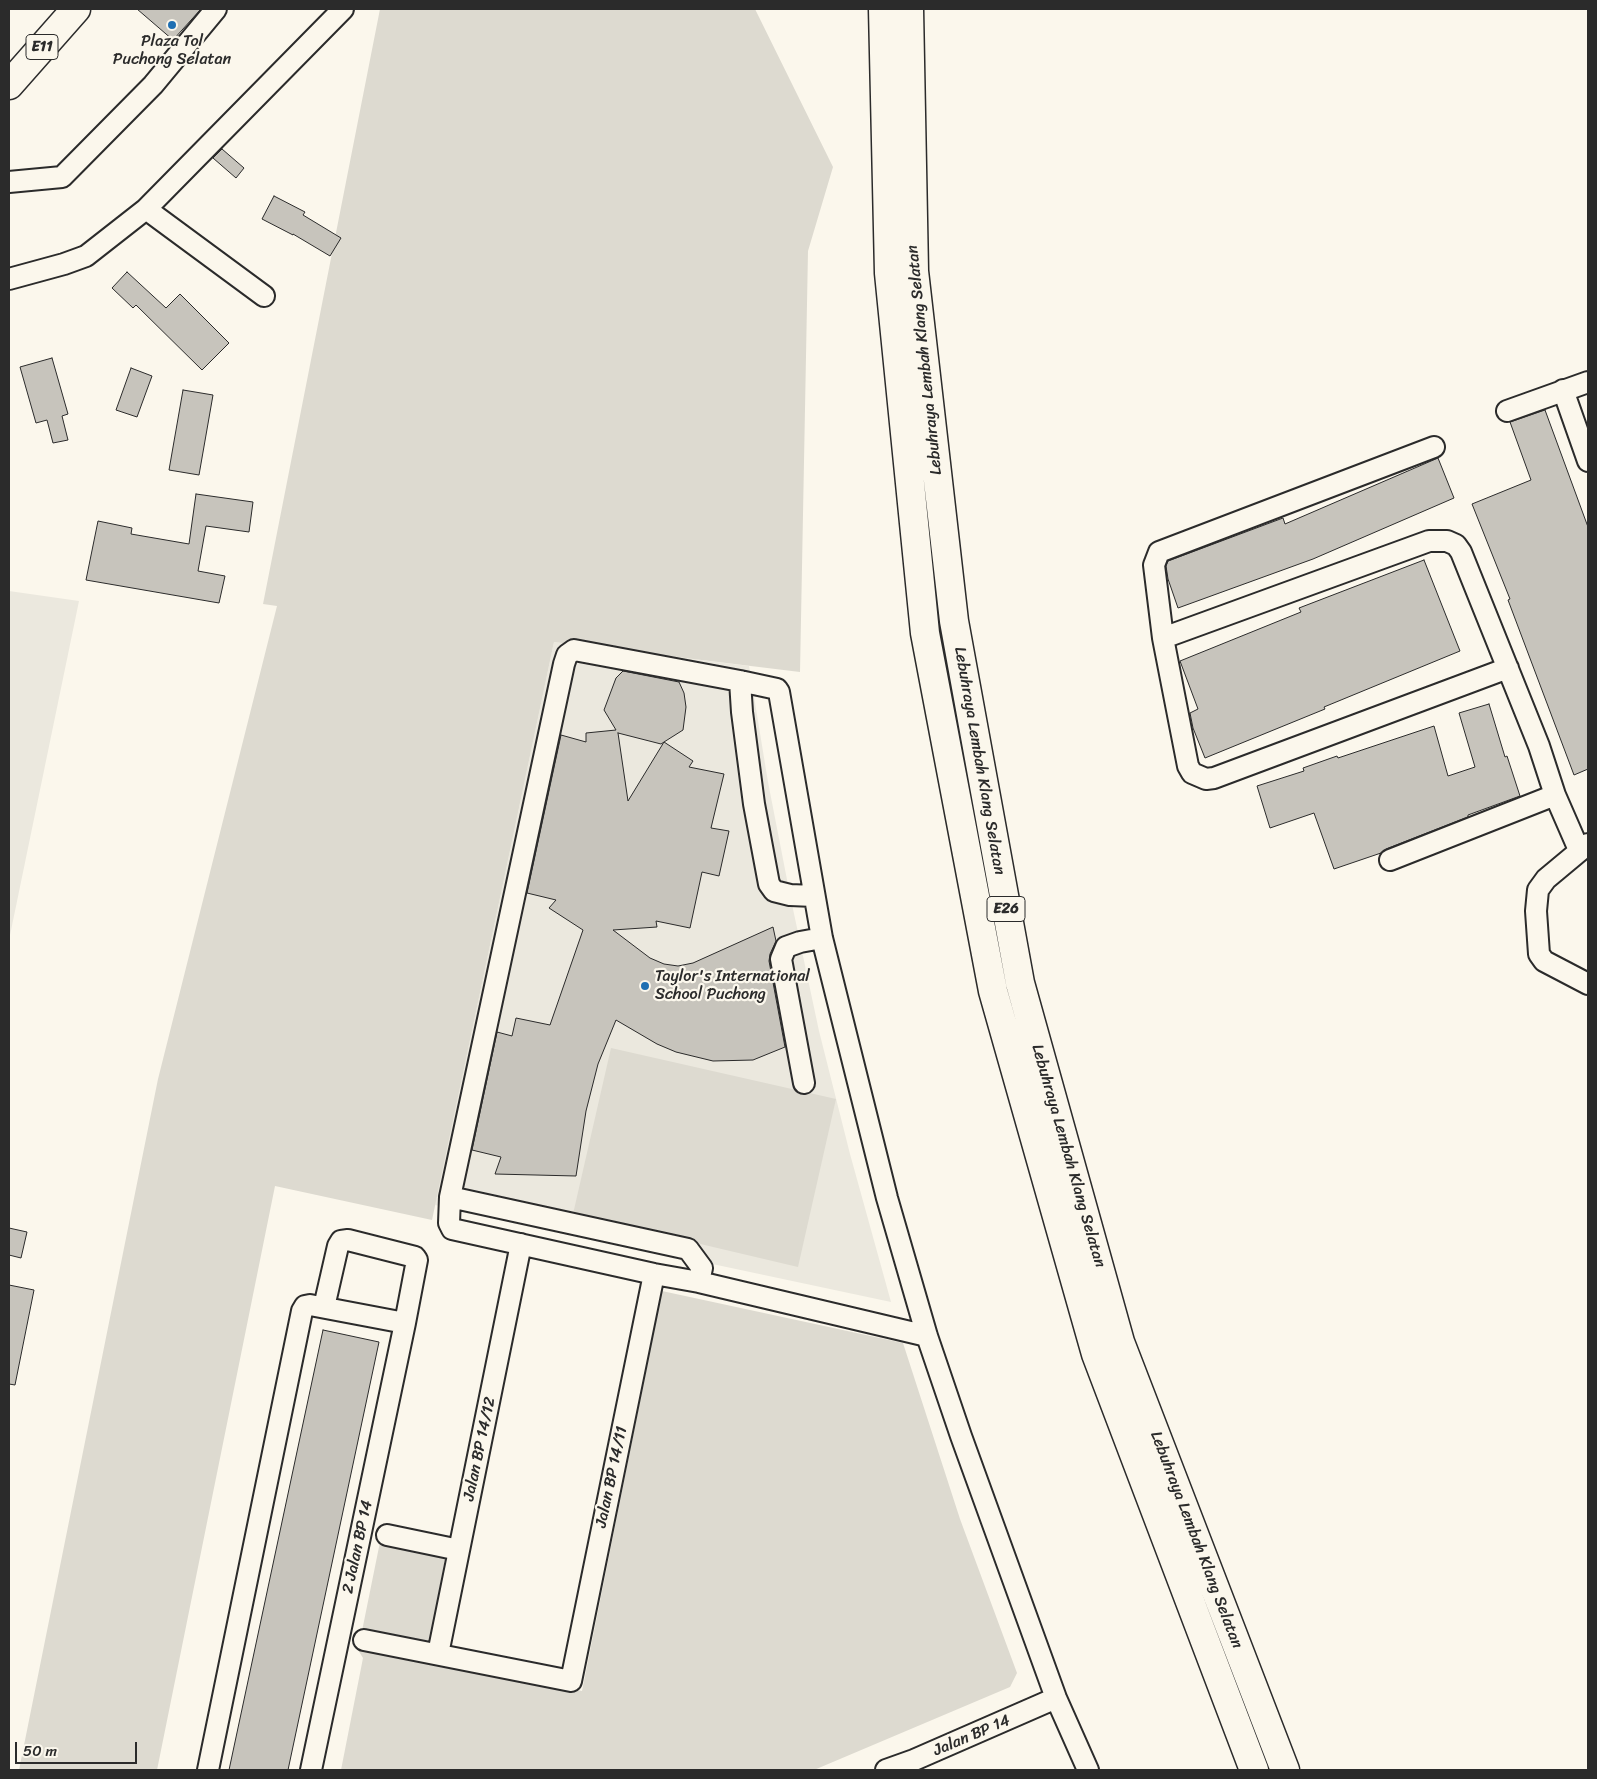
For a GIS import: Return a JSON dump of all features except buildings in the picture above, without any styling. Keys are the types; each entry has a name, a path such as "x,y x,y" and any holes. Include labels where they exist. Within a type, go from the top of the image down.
{"highway":[{"name":"E11","path":"9,85 76,9"},
{"name":"Lebuhraya Lembah Klang Selatan","path":"883,9 889,273 925,633 993,991 1096,1354 1254,1770"},
{"name":"Lebuhraya Lembah Klang Selatan","path":"909,9 914,271 952,612 1020,983 1120,1342 1285,1770"}],"street":[{"path":"9,182 62,177 152,85 216,9"},
{"path":"9,278 64,264 86,256 146,208 343,9"},
{"path":"146,208 264,296"},
{"path":"1507,411 1588,382"},
{"path":"1563,390 1588,461"},
{"path":"1434,447 1159,552 1154,565 1163,638 1188,766 1192,773 1206,779 1214,778 1508,668"},
{"path":"1163,638 1420,544 1439,540 1447,541 1456,546 1461,552 1508,668 1539,746 1555,794 1584,847 1546,879 1538,890 1536,911 1539,954 1544,961 1588,984"},
{"path":"928,1336 699,1282 654,1274 452,1228 449,1223 450,1197 564,664 567,655 574,650 740,681 777,689 780,692 822,938 887,1198 928,1336 961,1436 1056,1698 1088,1770"},
{"path":"740,681 742,712 754,804 769,884 774,891 790,895 814,896"},
{"path":"1390,860 1555,794"},
{"path":"804,1083 781,958 786,947 822,938"},
{"path":"450,1197 688,1250 702,1268 699,1282"},
{"name":"2 Jalan BP 14","path":"311,1770 417,1265 414,1257 348,1240 341,1241 338,1246 324,1307"},
{"name":"Jalan BP 14/12","path":"438,1654 521,1244"},
{"name":"Jalan BP 14/11","path":"438,1654 571,1681 654,1274"},
{"path":"208,1770 304,1306 310,1304 405,1323"},
{"path":"387,1535 459,1550"},
{"path":"364,1640 438,1654"},
{"name":"Jalan BP 14","path":"886,1770 919,1765 1056,1698"}],"shaded area":[{"path":"380,9 755,9 833,167 808,251 800,672 554,642 432,1220 275,1186 157,1770 19,1770 158,1079 277,606 263,604"},
{"path":"9,591 79,601 9,940"},
{"name":"Taylor's International School Puchong","path":"554,642 749,666 768,782 819,1031 850,1154 891,1302 435,1205"},
{"path":"611,1048 836,1099 798,1267 573,1214"},
{"path":"662,1291 903,1343 960,1519 1017,1673 1010,1687 814,1770 341,1770 363,1658 355,1645 582,1691"},
{"path":"380,1542 446,1554 429,1644 362,1631"}],"place":[{"name":"Plaza Tol Puchong Selatan","path":"172,25"},
{"name":"Taylor's International School Puchong","path":"645,986"}]}
